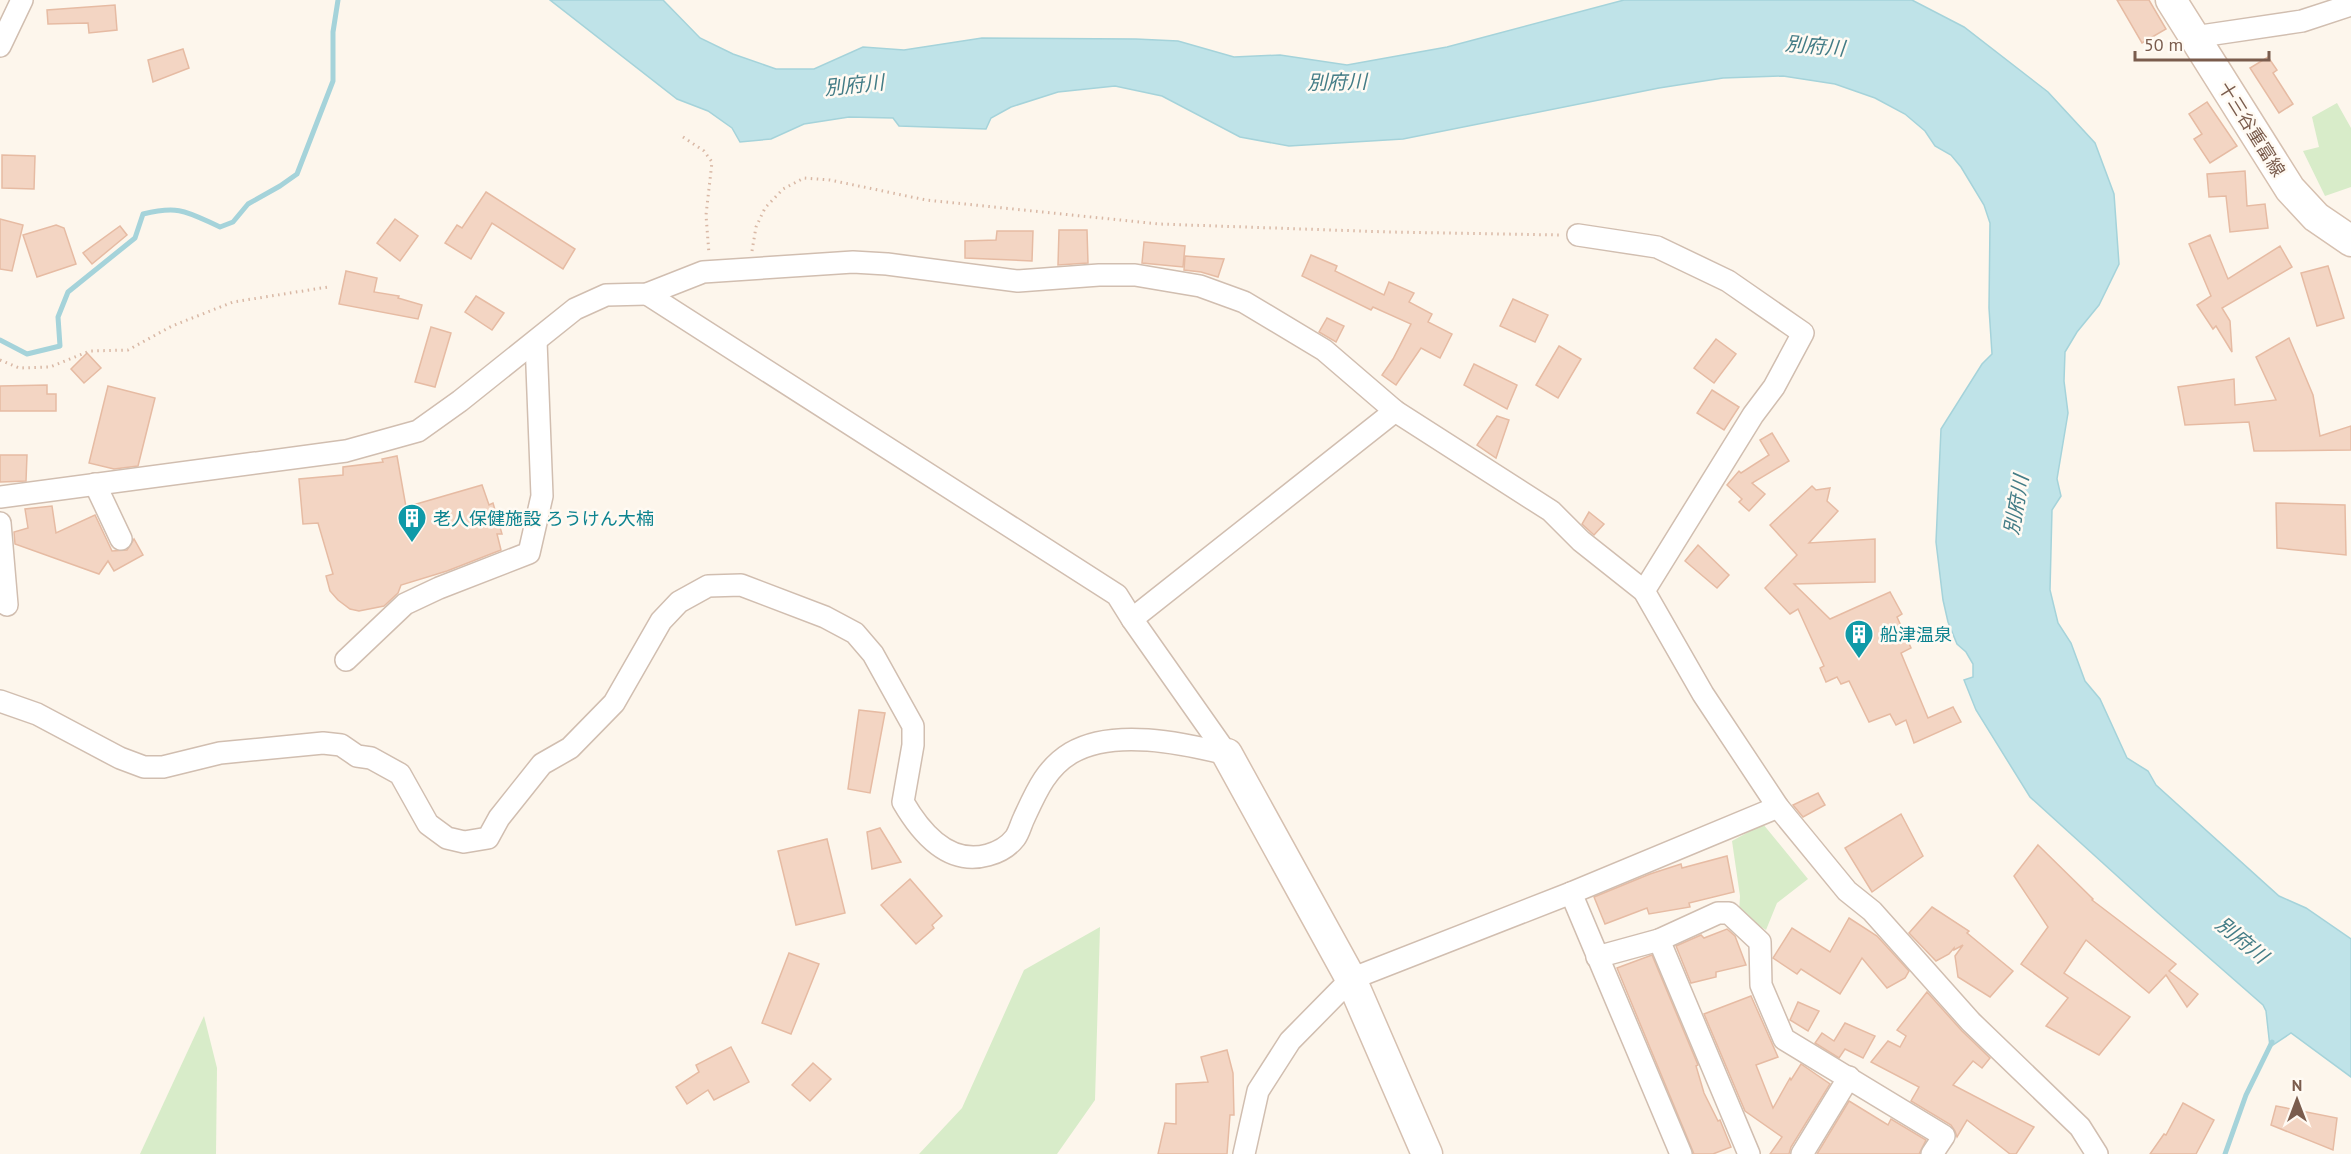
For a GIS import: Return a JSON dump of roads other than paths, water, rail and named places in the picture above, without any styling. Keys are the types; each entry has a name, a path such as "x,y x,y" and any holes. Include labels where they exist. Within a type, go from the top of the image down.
{"street":[{"path":"0,46 22,0"},
{"name":"十三谷重富線","path":"2171,0 2290,189 2316,217 2351,241"},
{"path":"2194,37 2302,21 2351,5"},
{"path":"1578,236 1657,247 1728,281 1803,333 1774,387 1753,415 1644,591"},
{"path":"0,497 346,451 418,431 575,309 606,295 647,294 703,272 750,267 853,262 1018,280 1099,275 1135,276 1200,286 1244,302 1324,350 1395,411 1551,511 1581,541 1644,591 1703,694 1778,807 1847,891 1872,910 1971,1022 2080,1127 2094,1153"},
{"path":"647,294 1117,595 1227,754 1351,979 1427,1154"},
{"path":"346,660 405,604 439,588 529,553 542,496 536,341"},
{"path":"1132,619 1395,411"},
{"path":"95,484 121,539"},
{"path":"0,523 7,605"},
{"path":"0,701 37,714 120,758 144,767 163,767 220,753 323,743 341,746 357,756 371,758 400,774 428,824 447,838 464,842 480,840 488,838 499,818 542,764 570,748 614,703 661,621 679,602 708,586 741,585 825,617 855,633 873,654 913,726 913,746 903,802 914,821 935,844 957,855 978,858 1000,852 1015,838 1047,772 1071,753 1095,742 1134,740 1162,742 1227,754"},
{"path":"1244,1154 1258,1091 1290,1041 1351,979 1571,893 1778,807"},
{"path":"1571,893 1681,1154"},
{"path":"1597,957 1659,940 1718,913 1729,913 1760,942 1761,985 1784,1039 1944,1136 1932,1154"},
{"path":"1659,940 1749,1154"},
{"path":"1802,1154 1849,1077"}],"water":[{"name":"別府川","path":"550,0 663,0 700,38 733,54 776,69 814,69 863,47 904,50 982,38 1178,41 1234,57 1280,55 1347,65 1447,47 1624,0 1912,0 1964,27 2048,92 2095,143 2114,194 2119,264 2099,305 2077,332 2065,352 2064,381 2068,413 2057,479 2061,496 2052,510 2050,590 2058,623 2071,643 2085,681 2100,699 2127,758 2148,771 2156,785 2279,896 2306,908 2351,939 2351,1077 2291,1033 2270,1047 2266,1011 2263,1005 2030,797 1976,710 1964,680 1973,677 1973,664 1966,652 1957,644 1948,622 1936,542 1941,429 1982,364 1992,354 1989,308 1990,223 1984,205 1961,167 1951,155 1935,146 1925,131 1905,114 1875,98 1835,84 1783,76 1723,78 1659,88 1403,139 1289,146 1240,137 1162,96 1115,86 1058,92 1011,107 991,118 986,129 899,126 893,118 849,117 804,124 771,139 740,142 732,128 708,111 677,99"}],"waterway":[{"path":"0,340 27,354 60,346 58,317 68,292 135,238 143,214 175,210 199,217 220,227 233,222 248,204 297,174 333,81 333,32 338,0"},
{"path":"2225,1154 2246,1095 2272,1042"}],"place":[{"name":"老人保健施設 ろうけん大楠","path":"412,544"},
{"name":"船津温泉","path":"1859,660"}]}
